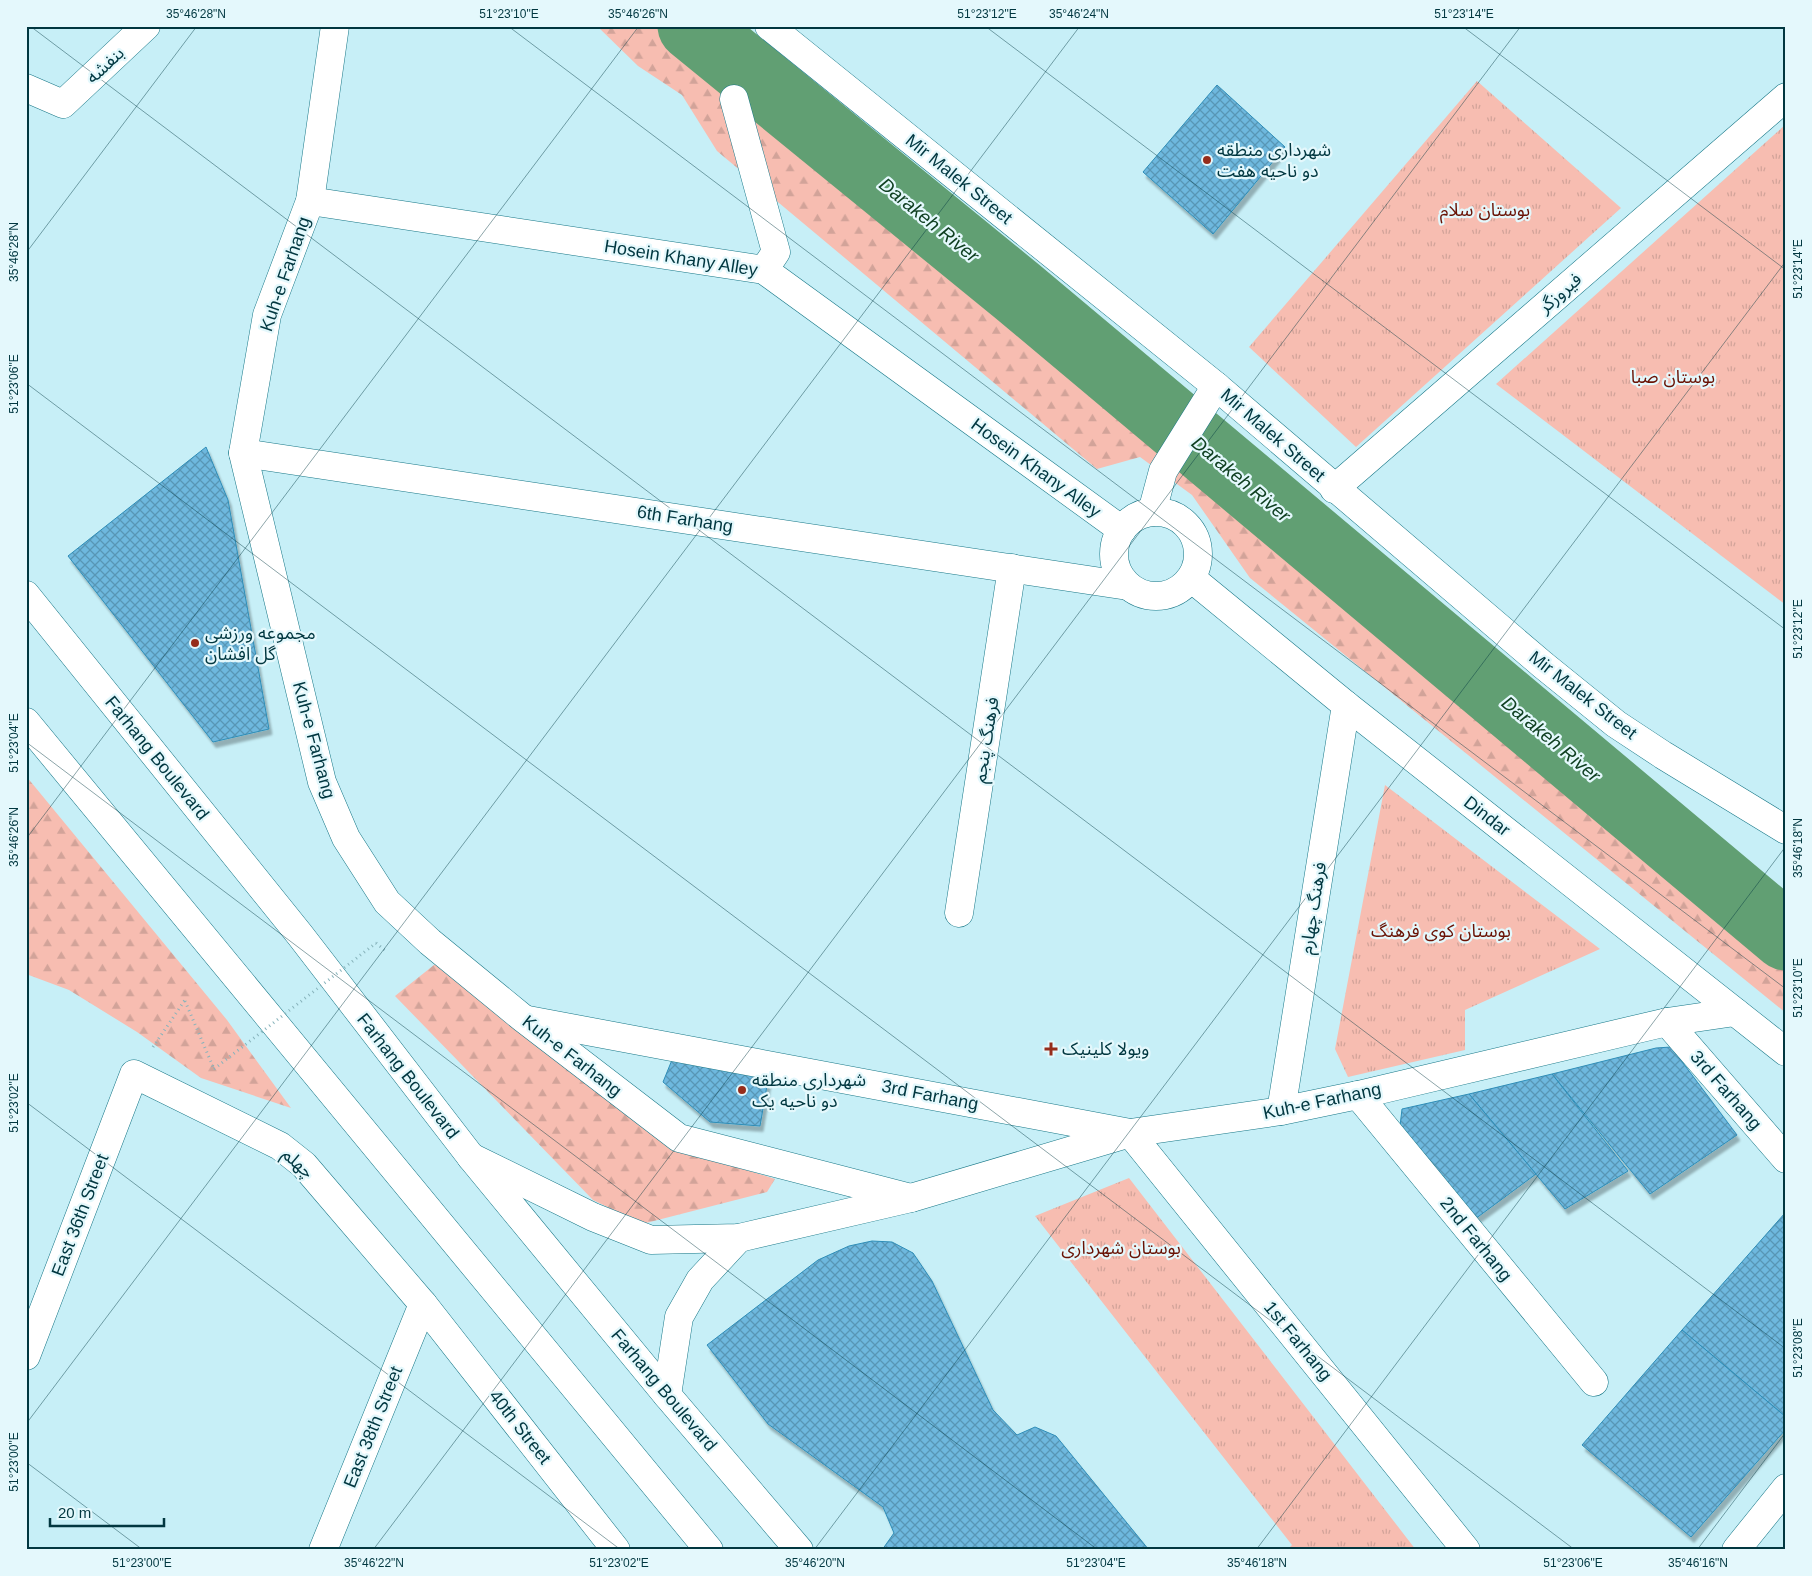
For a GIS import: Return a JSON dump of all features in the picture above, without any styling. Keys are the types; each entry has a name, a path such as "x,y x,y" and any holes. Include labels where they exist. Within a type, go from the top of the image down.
{"street":[{"name":"Kuh-e Farhang","path":"334,26 310,201 267,315 243,453 322,782 346,838 388,902 430,942 524,1019 679,1138 910,1198"},
{"name":"Mir Malek Street","path":"769,26 1216,386 1334,489 1616,724 1786,830"},
{"name":"بنفشه","path":"26,88 63,104 134,30"},
{"name":"فیروزگر","path":"1334,489 1786,97"},
{"path":"734,99 776,252 764,270"},
{"name":"Hosein Khany Alley","path":"310,201 764,270 1122,530"},
{"path":"1152,512 1163,471 1216,386"},
{"name":"6th Farhang","path":"243,453 1128,586"},
{"path":"1152,512 1165,513 1178,518 1188,527 1196,539 1198,552 1197,566 1191,578 1181,588 1168,595 1154,597 1140,594 1128,586 1120,576 1115,565 1113,552 1116,540 1130,521 1140,515 1152,512"},
{"name":"فرهنگ پنجم","path":"959,912 1012,568"},
{"name":"Dindar","path":"1191,578 1346,704 1786,1052"},
{"name":"Farhang Boulevard","path":"26,595 300,935 471,1157 667,1395 799,1550"},
{"name":"فرهنگ چهارم","path":"1281,1111 1346,704"},
{"path":"26,722 709,1550"},
{"name":"Kuh-e Farhang","path":"471,1157 593,1217 651,1240 739,1238 910,1198 1130,1133 1281,1111 1358,1095 1667,1022 1735,1012"},
{"name":"3rd Farhang","path":"524,1019 1130,1133"},
{"name":"3rd Farhang","path":"1667,1022 1786,1159"},
{"name":"چهلم","path":"134,1074 280,1146 304,1165 423,1304"},
{"name":"East 36th Street","path":"26,1356 134,1074"},
{"name":"2nd Farhang","path":"1358,1095 1594,1382"},
{"name":"1st Farhang","path":"1130,1133 1466,1550"},
{"path":"667,1395 679,1317 700,1280 739,1238"},
{"name":"East 38th Street","path":"323,1550 423,1304"},
{"name":"40th Street","path":"423,1304 616,1550"},
{"path":"1736,1550 1786,1488"}],"path":[{"path":"134,1074 185,1000 214,1069 376,943"}],"green space":[{"path":"597,26 655,26 1127,423 1682,869 1786,957 1786,1013 1250,578 1192,495 1140,457 1097,469 717,151 682,95 638,66"},
{"name":"بوستان سلام","path":"1477,81 1621,208 1356,447 1249,347"},
{"name":"بوستان صبا","path":"1786,124 1786,605 1496,384"},
{"path":"26,776 227,1020 291,1108 201,1078 137,1032 69,990 26,974"},
{"name":"بوستان کوی فرهنگ","path":"1385,785 1600,949 1465,1010 1465,1050 1348,1077 1335,1049"},
{"path":"439,961 675,1147 775,1179 767,1192 642,1224 593,1200 395,996"},
{"name":"بوستان شهرداری","path":"1129,1178 1416,1550 1287,1550 1292,1545 1035,1216"}],"building":[{"path":"1217,85 1285,147 1213,234 1143,172"},
{"name":"مجموعه ورزشی گل افشان","path":"206,447 228,500 269,729 213,742 68,556"},
{"path":"1671,1047 1737,1135 1650,1194 1552,1074 1656,1048"},
{"path":"674,1055 770,1068 760,1126 710,1122 663,1082"},
{"path":"1552,1074 1628,1171 1565,1209 1469,1094"},
{"path":"1469,1094 1536,1174 1475,1219 1400,1126 1402,1109"},
{"path":"1786,1214 1786,1417 1682,1330"},
{"path":"872,1241 892,1242 913,1253 932,1281 993,1410 1017,1435 1035,1427 1056,1436 1149,1550 882,1550 894,1533 883,1507 768,1424 707,1345 818,1260 849,1246"},
{"path":"1682,1330 1786,1417 1786,1429 1691,1537 1582,1445"}],"waterway":[{"name":"Darakeh River","path":"692,26 1018,292 1786,936"}],"place":[{"name":"شهرداری منطقه دو ناحیه هفت","path":"1207,160"},
{"name":"مجموعه ورزشی گل افشان","path":"195,643"},
{"name":"ویولا کلینیک","path":"1051,1049"},
{"name":"شهرداری منطقه دو ناحیه یک","path":"742,1090"}]}
